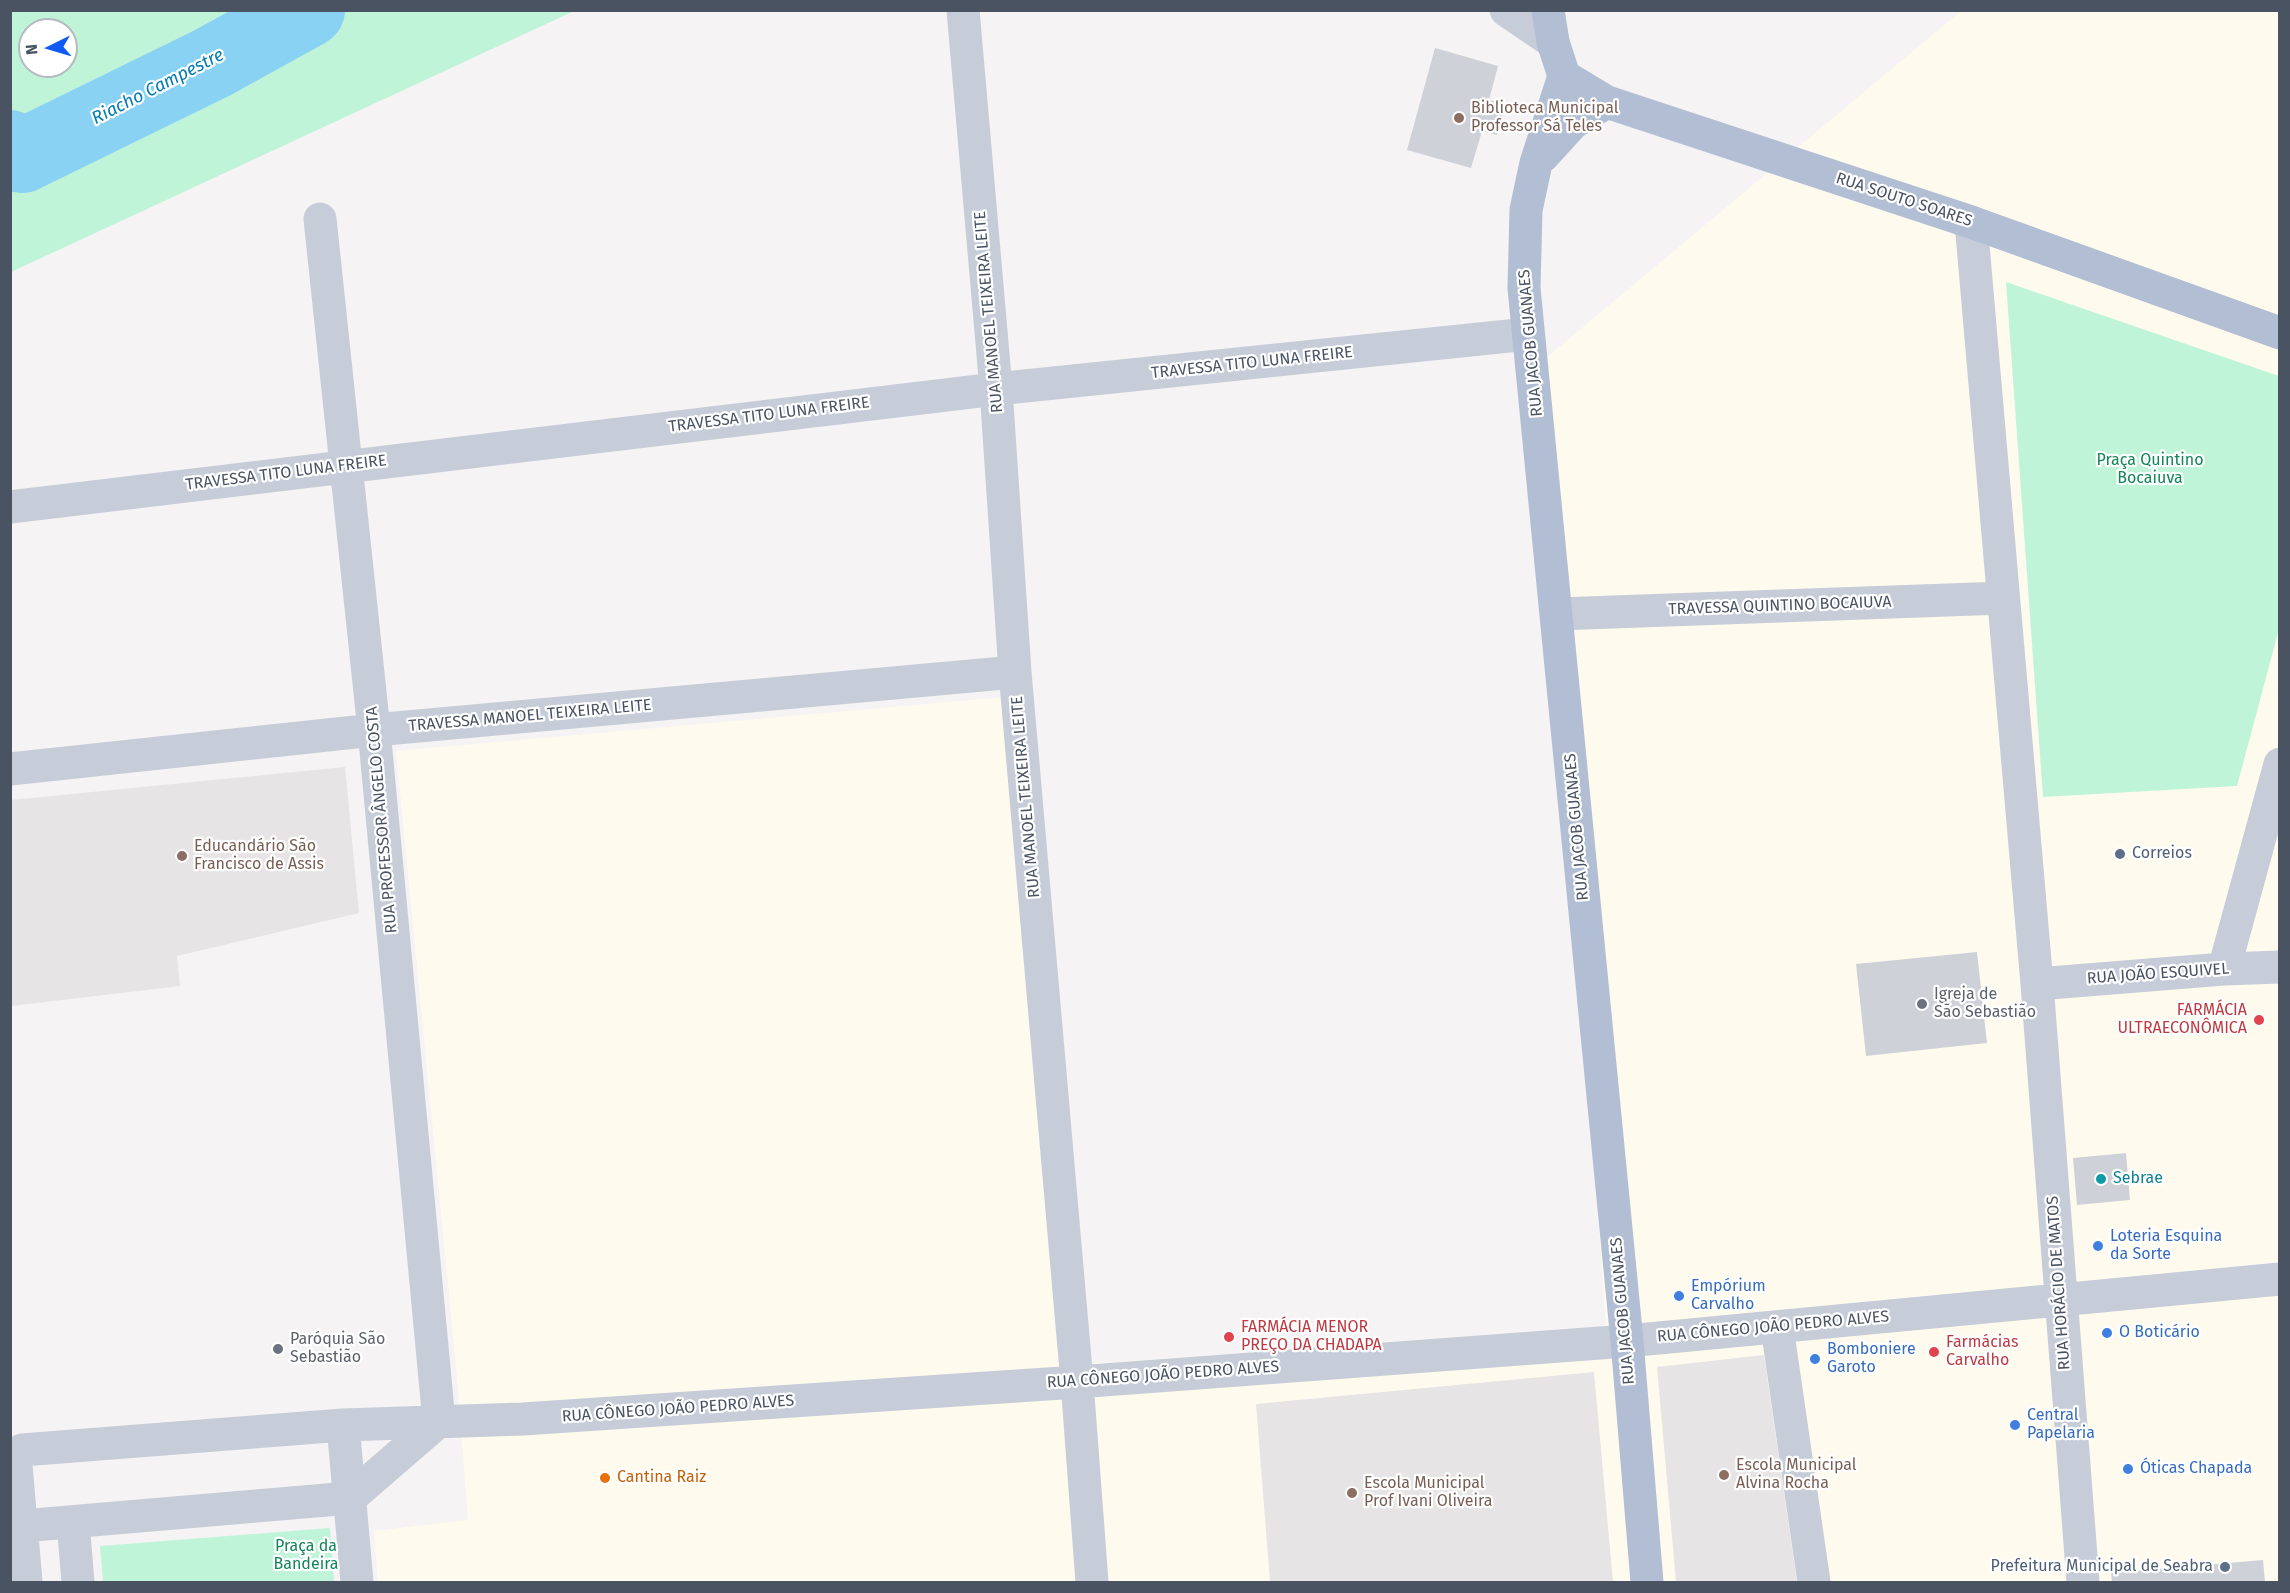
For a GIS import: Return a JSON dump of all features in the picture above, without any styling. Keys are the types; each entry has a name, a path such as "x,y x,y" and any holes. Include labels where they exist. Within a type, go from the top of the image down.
{"main road":[{"path":"1551,26 1564,76"},
{"name":"RUA SOUTO SOARES","path":"1564,76 1607,102 1971,222 2280,333"},
{"name":"RUA JACOB GUANAES","path":"1564,76 1536,163 1526,210 1524,288 1627,1341 1647,1582"},
{"path":"1536,163 1573,123 1607,102"}],"street":[{"name":"RUA MANOEL TEIXEIRA LEITE","path":"963,10 996,389 1015,672 1077,1382 1092,1582"},
{"path":"1506,10 1551,26"},
{"name":"RUA PROFESSOR ÂNGELO COSTA","path":"320,219 374,730 439,1421"},
{"path":"1971,222 2037,984"},
{"name":"TRAVESSA TITO LUNA FREIRE","path":"10,507 345,465 996,389 1528,334"},
{"name":"TRAVESSA QUINTINO BOCAIUVA","path":"1557,614 2003,598"},
{"name":"TRAVESSA MANOEL TEIXEIRA LEITE","path":"10,769 374,730 1015,672"},
{"path":"2224,969 2280,764"},
{"name":"RUA JOÃO ESQUIVEL","path":"2037,984 2224,969 2280,967"},
{"name":"RUA HORÁCIO DE MATOS","path":"2037,984 2083,1582"},
{"name":"RUA CÔNEGO JOÃO PEDRO ALVES","path":"343,1425 523,1419 1077,1382 1627,1341 2280,1279"},
{"path":"1777,1327 1814,1582"},
{"path":"22,1526 350,1498 439,1421"},
{"path":"26,1582 15,1454 22,1450 343,1425 357,1582"},
{"path":"73,1522 78,1582"}],"shaded area":[{"path":"1961,11 2279,11 2279,1582 378,1582 374,1531 468,1520 457,1377 396,751 1005,697 1087,1364 1606,1328 1557,614 1528,373"},
{"name":"Educandário São Francisco de Assis","path":"345,767 359,913 177,956 180,986 11,1006 11,800"},
{"name":"Escola Municipal Alvina Rocha","path":"1764,1355 1797,1582 1676,1582 1657,1367"},
{"path":"1594,1372 1613,1582 1270,1582 1256,1404"}],"green space":[{"path":"11,10 574,11 11,272"},
{"name":"Praça Quintino Bocaiuva","path":"2006,282 2279,376 2279,629 2237,786 2043,797"},
{"name":"Praça da Bandeira","path":"330,1528 334,1582 103,1582 100,1546"}],"building":[{"name":"Biblioteca Municipal Professor Sá Teles","path":"1435,48 1498,66 1489,100 1506,104 1497,135 1482,131 1471,168 1407,150"},
{"name":"Igreja de São Sebastião","path":"1977,952 1987,1043 1866,1056 1856,964"},
{"name":"Sebrae","path":"2126,1153 2130,1200 2077,1205 2073,1158"},
{"name":"Prefeitura Municipal de Seabra","path":"2263,1560 2265,1582 2112,1582 2111,1573"}],"waterway":[{"name":"Riacho Campestre","path":"10,147 22,156 212,63 308,10"}],"place":[{"name":"Biblioteca Municipal Professor Sá Teles","path":"1459,118"},
{"name":"Correios","path":"2120,854"},
{"name":"Educandário São Francisco de Assis","path":"182,856"},
{"name":"Igreja de São Sebastião","path":"1922,1004"},
{"name":"FARMÁCIA ULTRAECONÔMICA","path":"2259,1020"},
{"name":"Sebrae","path":"2101,1179"},
{"name":"Loteria Esquina da Sorte","path":"2098,1246"},
{"name":"Empórium Carvalho","path":"1679,1296"},
{"name":"O Boticário","path":"2107,1333"},
{"name":"FARMÁCIA MENOR PREÇO DA CHADAPA","path":"1229,1337"},
{"name":"Paróquia São Sebastião","path":"278,1349"},
{"name":"Farmácias Carvalho","path":"1934,1352"},
{"name":"Bomboniere Garoto","path":"1815,1359"},
{"name":"Central Papelaria","path":"2015,1425"},
{"name":"Óticas Chapada","path":"2128,1469"},
{"name":"Escola Municipal Alvina Rocha","path":"1724,1475"},
{"name":"Cantina Raiz","path":"605,1478"},
{"name":"Escola Municipal Prof Ivani Oliveira","path":"1352,1493"},
{"name":"Prefeitura Municipal de Seabra","path":"2225,1567"}]}
